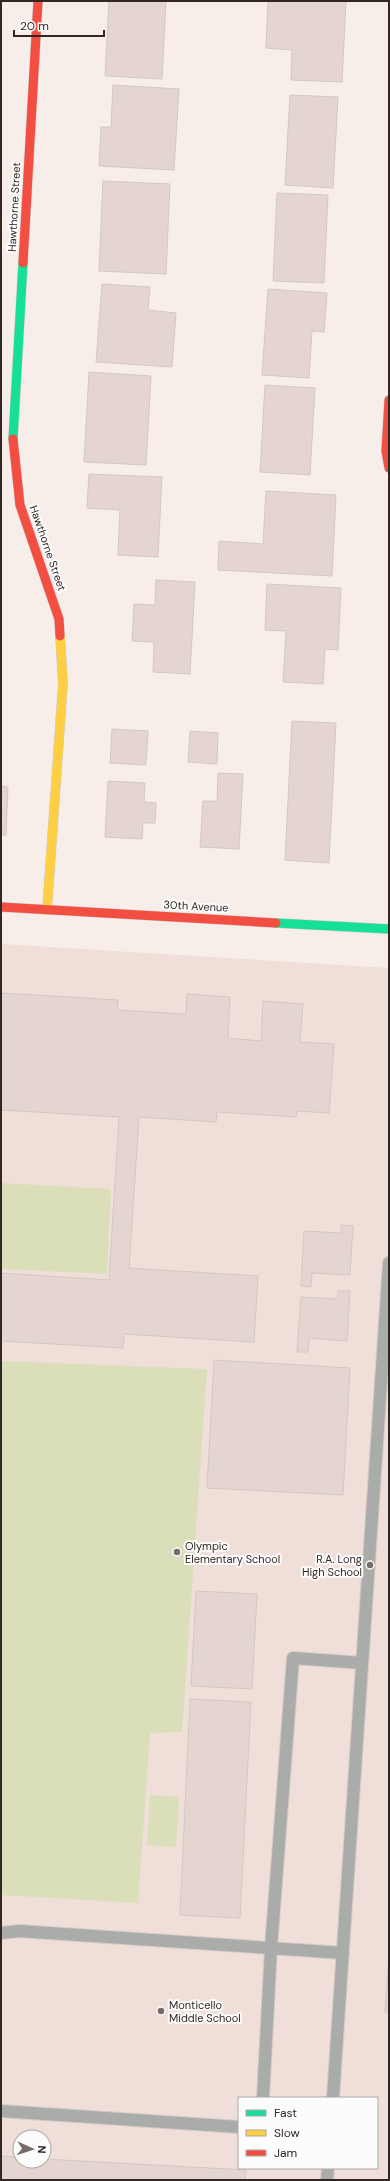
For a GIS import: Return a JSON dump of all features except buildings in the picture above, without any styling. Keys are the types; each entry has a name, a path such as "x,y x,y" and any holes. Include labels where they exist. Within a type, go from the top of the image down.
{"street":[{"name":"Hawthorne Street","path":"38,1 13,437 20,505 59,619 63,683 47,910"},
{"path":"389,400 386,451 389,468"},
{"name":"30th Avenue","path":"1,907 389,929"}],"lane":[{"path":"333,2097 389,1263"},
{"path":"263,2097 272,1948 293,1658 362,1663"},
{"path":"1,1933 19,1931 343,1953"},
{"path":"1,2111 238,2128"},
{"path":"327,2180 328,2169"}],"shaded area":[{"name":"Olympic Elementary School","path":"1,944 389,968 389,2180 1,2180"}],"green space":[{"path":"1,1183 111,1189 107,1274 1,1269"},
{"path":"1,1361 207,1369 182,1732 150,1733 138,1903 1,1895"},
{"path":"150,1795 179,1797 176,1847 147,1845"}],"traffic: fast":[{"path":"13,439 23,263"},
{"path":"276,923 389,929"}],"traffic: slow":[{"path":"47,910 63,683 60,636"}],"traffic: jam":[{"path":"23,263 38,1"},
{"path":"389,400 386,451 389,468"},
{"path":"13,439 20,505 59,619 60,636"},
{"path":"1,907 276,923"}],"place":[{"name":"Olympic Elementary School","path":"177,1552"},
{"name":"R.A. Long High School","path":"370,1565"},
{"name":"Monticello Middle School","path":"161,2011"}]}
